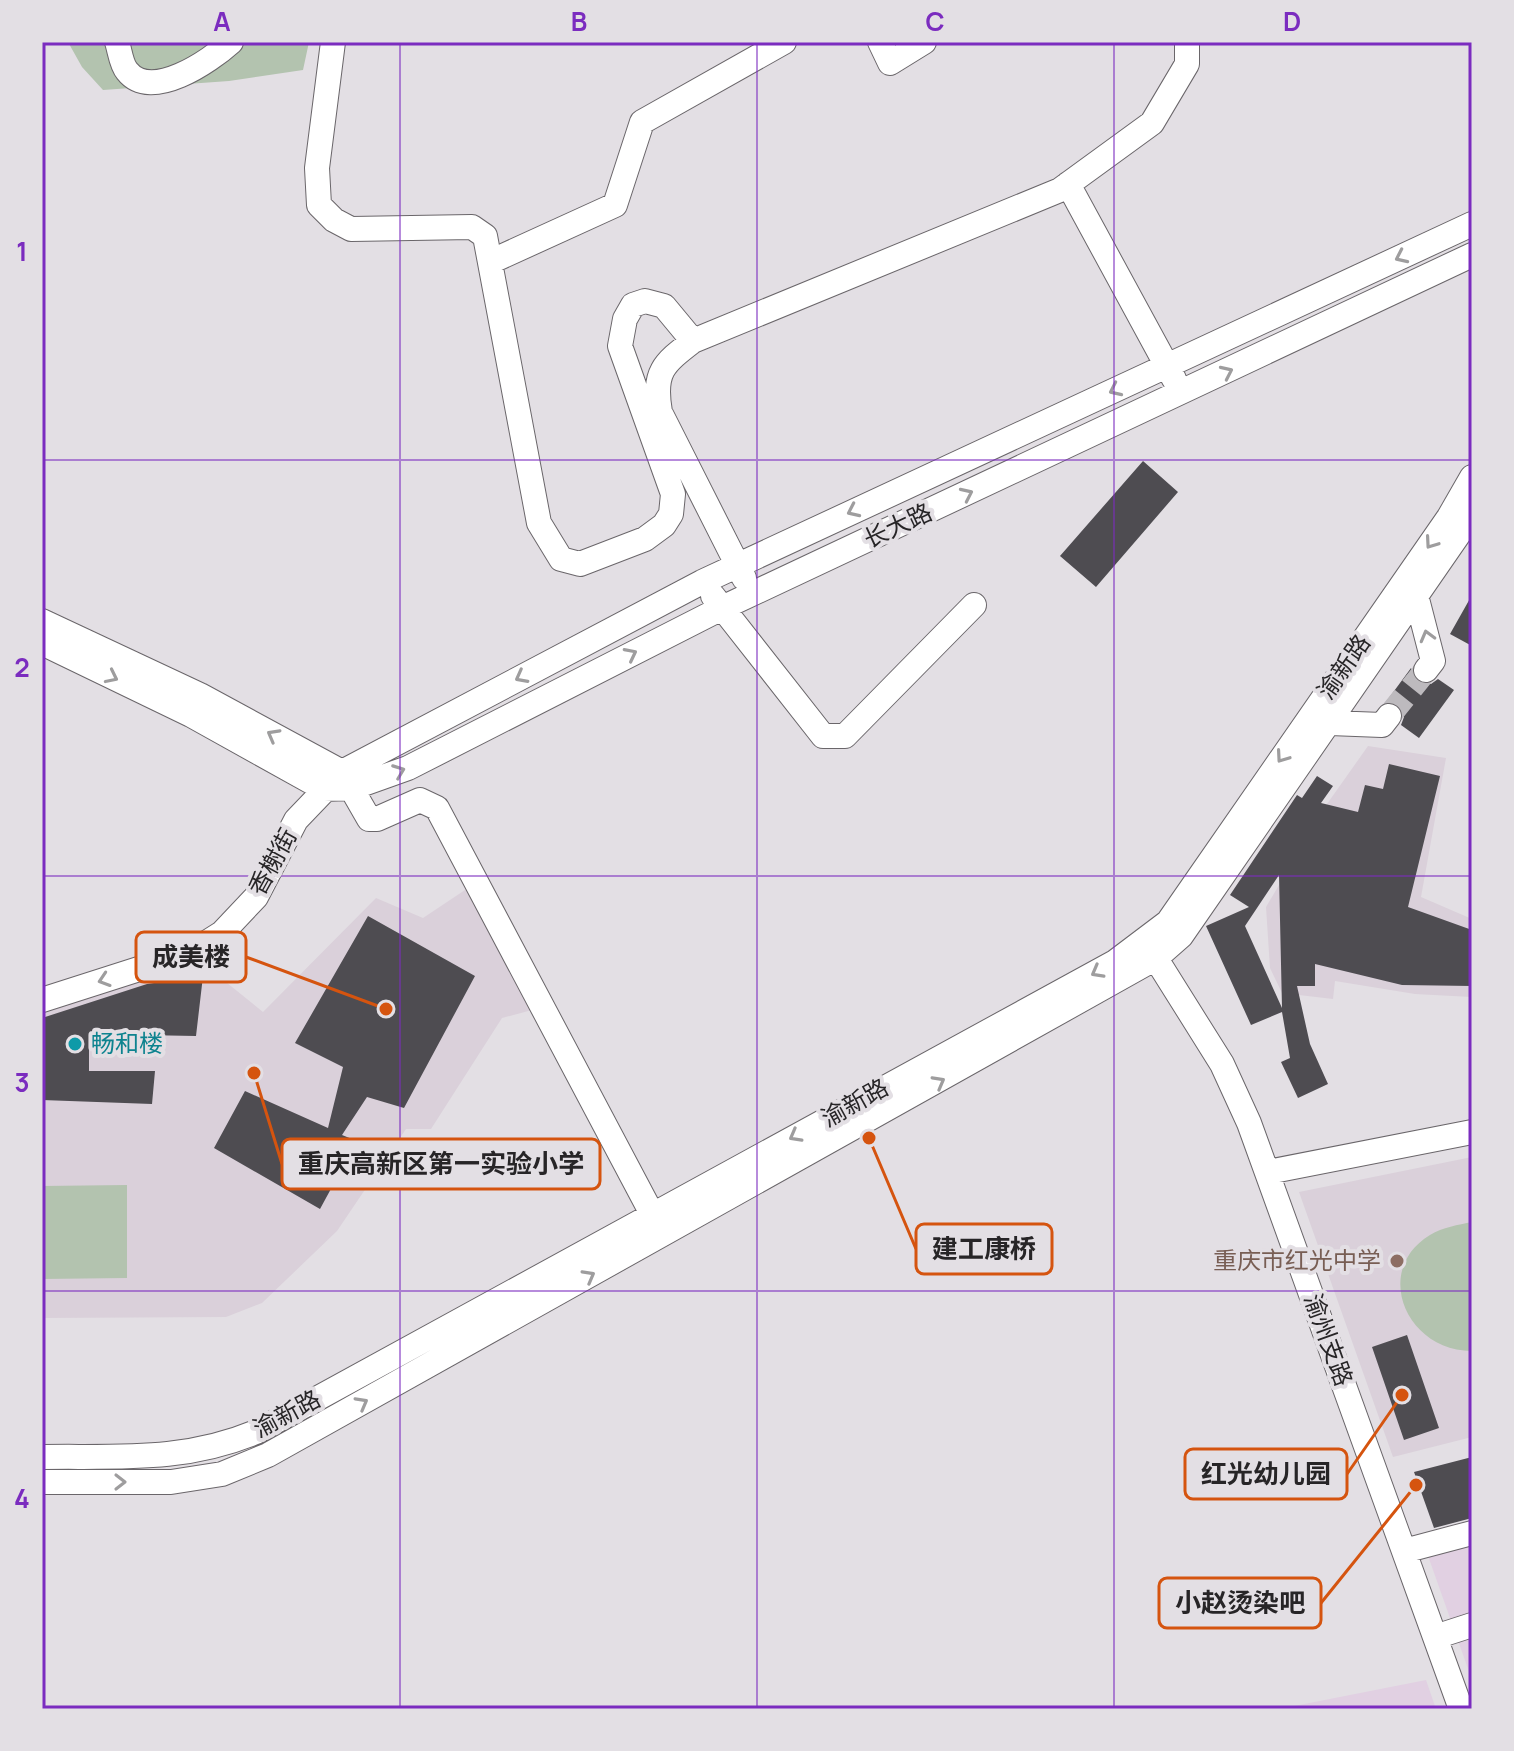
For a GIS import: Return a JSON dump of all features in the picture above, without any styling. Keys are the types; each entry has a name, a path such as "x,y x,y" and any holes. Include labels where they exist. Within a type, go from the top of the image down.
{"street":[{"path":"117,42 125,69 135,80 163,82 210,61 231,42"},
{"path":"333,42 317,168 319,205 334,220 351,229 472,227 485,236 539,523 561,559 580,564 645,539 664,525 671,514 673,494 620,346 625,319 633,305 645,301 664,306 693,341"},
{"path":"490,262 615,205 642,122 784,42"},
{"path":"880,42 890,63 924,42"},
{"path":"752,594 660,412 656,389 664,363 693,341 1068,184 1152,123 1187,64 1187,42"},
{"path":"1068,184 1182,394"},
{"name":"长大路","path":"347,780 702,582 1472,224"},
{"name":"长大路","path":"347,780 408,768 722,608 1472,255"},
{"name":"渝新路","path":"42,1482 171,1482 222,1474 268,1455 1100,992 1150,949 1449,517 1472,477"},
{"name":"渝新路","path":"42,1457 166,1456 218,1448 270,1425 1115,962 1181,936 1417,599 1472,515"},
{"path":"702,582 823,736 845,736 974,605"},
{"path":"1417,599 1433,661 1426,670"},
{"path":"42,621 200,695 347,780 369,819 377,819 420,800 437,808 652,1214"},
{"path":"42,643 191,715 324,789"},
{"path":"1330,723 1382,725 1389,716"},
{"name":"香榭街","path":"42,1000 192,952 222,933 256,897 296,820 324,789 347,780"},
{"name":"渝州支路","path":"1150,949 1222,1064 1268,1172 1462,1709"},
{"path":"1268,1172 1472,1132"},
{"path":"1404,1551 1472,1533"},
{"path":"1435,1637 1472,1625"},
{"path":"1462,1709 1472,1705"}],"shaded area":[{"path":"1368,746 1446,758 1421,897 1472,919 1472,997 1415,994 1335,981 1333,999 1282,993 1270,968 1266,907 1327,804"},
{"path":"468,888 532,1010 502,1018 431,1129 406,1129 337,1231 262,1303 226,1317 42,1318 42,1013 201,962 263,1012 376,898 423,918"},
{"name":"重庆市红光中学","path":"1472,1157 1472,1437 1393,1457 1299,1192"},
{"path":"1472,1541 1472,1680 1427,1553"},
{"path":"1426,1680 1436,1709 1279,1709"}],"green space":[{"path":"68,42 309,42 303,70 229,81 103,90 82,67"},
{"path":"127,1185 127,1278 42,1279 42,1186"},
{"path":"1472,1222 1472,1351 1449,1347 1429,1338 1414,1324 1404,1306 1400,1287 1403,1268 1412,1250 1435,1232"}],"building":[{"path":"1143,461 1178,492 1096,587 1060,556"},
{"path":"1472,595 1472,646 1450,634"},
{"path":"1411,668 1417,682 1431,684 1438,679 1454,690 1419,738 1401,725 1404,717 1399,705 1386,702"},
{"path":"1389,764 1440,776 1408,907 1472,930 1472,986 1402,985 1315,964 1315,986 1297,986 1310,1044 1328,1084 1298,1098 1281,1062 1290,1058 1282,1012 1251,1025 1206,926 1249,907 1230,895 1297,795 1302,798 1317,776 1333,786 1321,803 1358,812 1365,785 1383,789","holes":["1279,875 1282,1008 1245,926"]},
{"path":"368,916 475,976 404,1108 367,1097 342,1135 357,1141 320,1209 214,1148 245,1091 328,1128 343,1067 295,1043"},
{"name":"畅和楼","path":"203,976 196,1036 89,1034 89,1071 155,1071 152,1104 42,1100 42,1018 147,984"},
{"path":"1407,1335 1439,1428 1404,1440 1372,1347"},
{"path":"1472,1457 1472,1518 1434,1528 1414,1472"}],"tunnel":[{"path":"1389,716 1426,670"}],"place":[{"name":"成美楼","path":"386,1009"},
{"name":"畅和楼","path":"75,1044"},
{"name":"重庆高新区第一实验小学","path":"254,1073"},
{"name":"建工康桥","path":"869,1138"},
{"name":"重庆市红光中学","path":"1397,1261"},
{"name":"红光幼儿园","path":"1402,1395"},
{"name":"小赵烫染吧","path":"1416,1485"}]}
